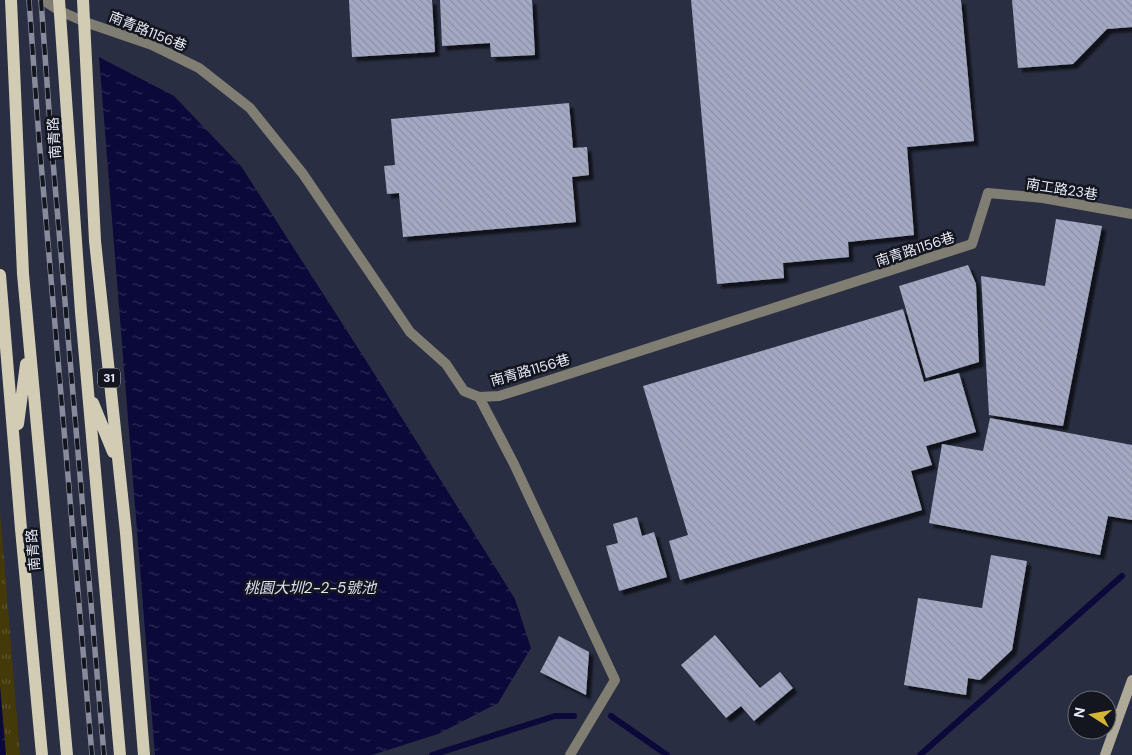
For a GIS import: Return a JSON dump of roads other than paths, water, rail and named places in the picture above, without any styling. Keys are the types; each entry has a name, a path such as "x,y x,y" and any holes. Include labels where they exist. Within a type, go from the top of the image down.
{"main road":[{"name":"南青路","path":"11,0 23,274 67,755"},
{"name":"31","path":"83,0 95,241 126,533 144,755"},
{"name":"南青路","path":"60,6 88,394 120,755"},
{"path":"0,275 42,755"},
{"name":"南青路","path":"14,448 29,342"},
{"name":"南青路","path":"88,394 118,463"}],"street":[{"name":"南青路1156巷","path":"43,0 60,6 84,22 152,45 199,68 250,108 303,174 410,332 446,364 464,391 479,397 499,396 972,244 988,193"},
{"name":"南工路23巷","path":"988,193 1043,198 1132,214"},
{"path":"479,397 514,464 615,680 570,755"},
{"path":"1105,755 1132,680"}],"water":[{"name":"桃園大圳2-2-5號池","path":"99,57 174,96 241,166 365,359 515,599 531,648 498,703 438,734 372,755 155,755"},
{"path":"0,685 6,755 0,755"}],"waterway":[{"path":"920,755 1122,576"},
{"path":"432,755 555,716 574,716"},
{"path":"611,716 667,755"}],"railway":[{"path":"29,0 39,139 92,755"},
{"path":"41,0 51,138 104,755"}]}
